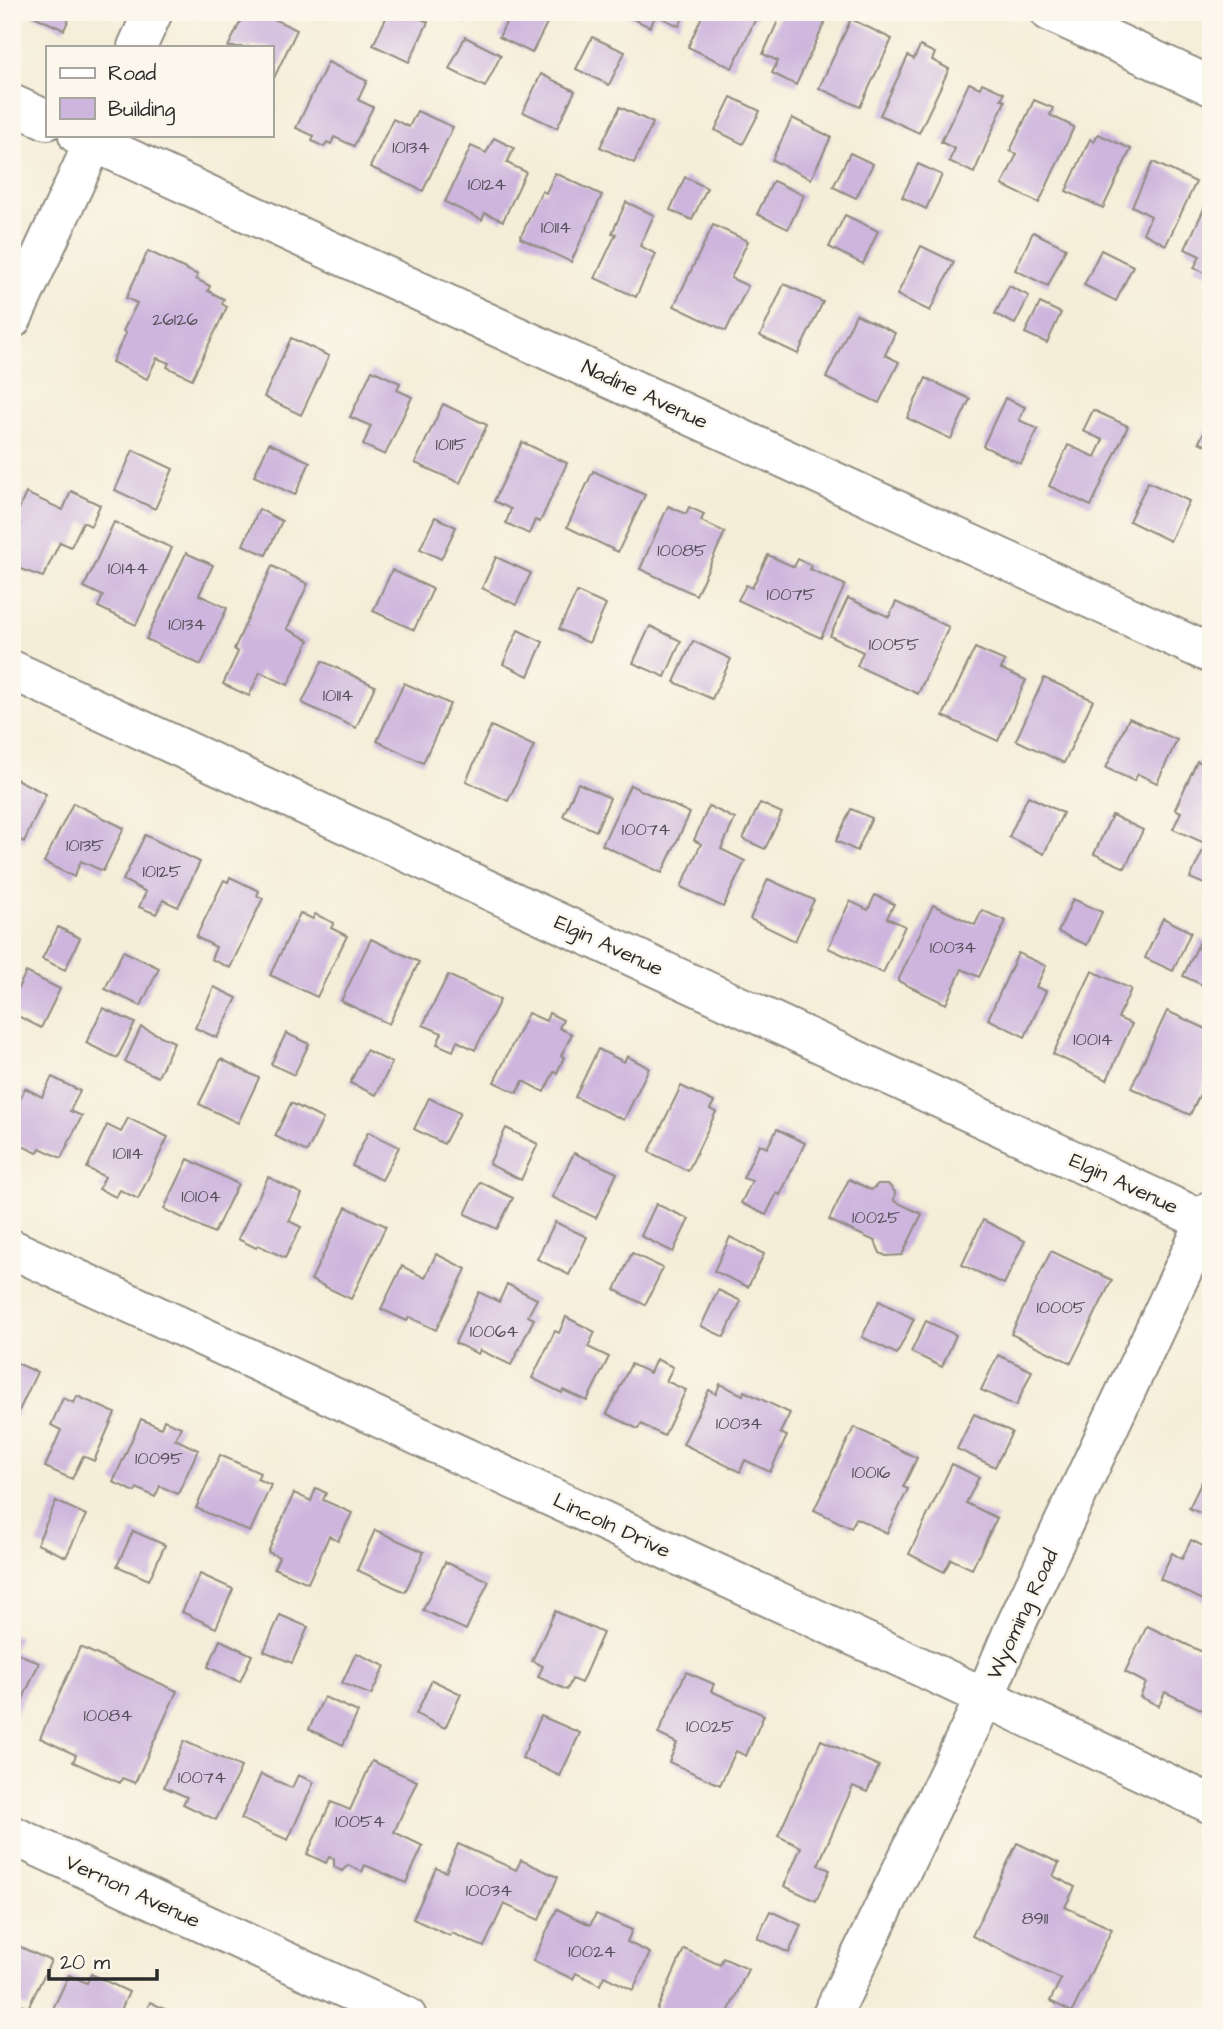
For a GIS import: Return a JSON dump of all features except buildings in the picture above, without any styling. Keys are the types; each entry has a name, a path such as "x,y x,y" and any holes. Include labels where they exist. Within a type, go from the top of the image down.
{"street":[{"path":"137,46 153,12"},
{"path":"1050,12 1211,86"},
{"path":"12,104 46,120"},
{"path":"12,319 89,137"},
{"name":"Nadine Avenue","path":"89,137 1211,654"},
{"name":"Elgin Avenue","path":"12,670 1208,1215"},
{"name":"Wyoming Road","path":"831,2017 985,1697 1002,1655 1208,1215"},
{"name":"Lincoln Drive","path":"12,1249 985,1697 1211,1804"},
{"name":"Vernon Avenue","path":"12,1835 407,2017"}]}
